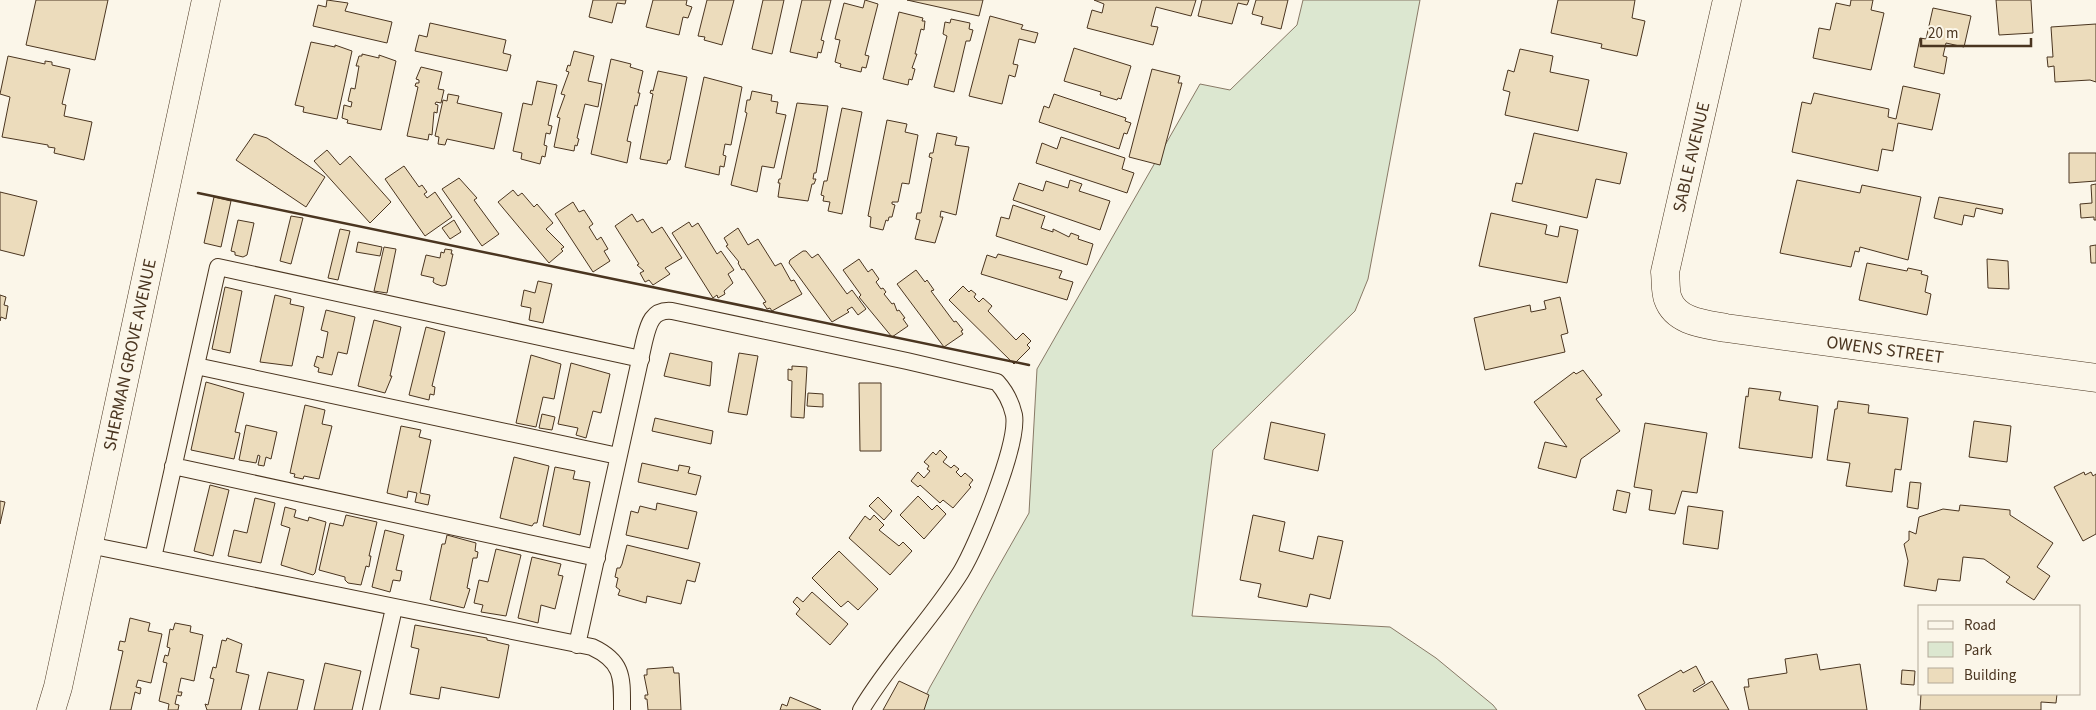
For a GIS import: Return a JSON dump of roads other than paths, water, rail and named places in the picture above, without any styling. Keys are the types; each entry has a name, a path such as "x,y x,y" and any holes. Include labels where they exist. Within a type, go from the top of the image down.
{"street":[{"name":"SHERMAN GROVE AVENUE","path":"51,710 89,545 206,0"},
{"name":"SABLE AVENUE","path":"1676,313 1667,299 1665,272 1727,0"},
{"name":"OWENS STREET","path":"1676,313 1698,323 1726,328 2096,378"}],"lane":[{"path":"153,558 218,267 641,359"},
{"path":"578,646 618,456 649,323 656,314 666,311 997,382 1007,392 1014,424 1012,440 992,506 961,571 924,624 899,653 861,710"},
{"path":"196,366 618,456"},
{"path":"173,466 597,558"},
{"path":"89,545 598,650 615,663 622,675 622,710"},
{"path":"371,710 394,608"}]}
